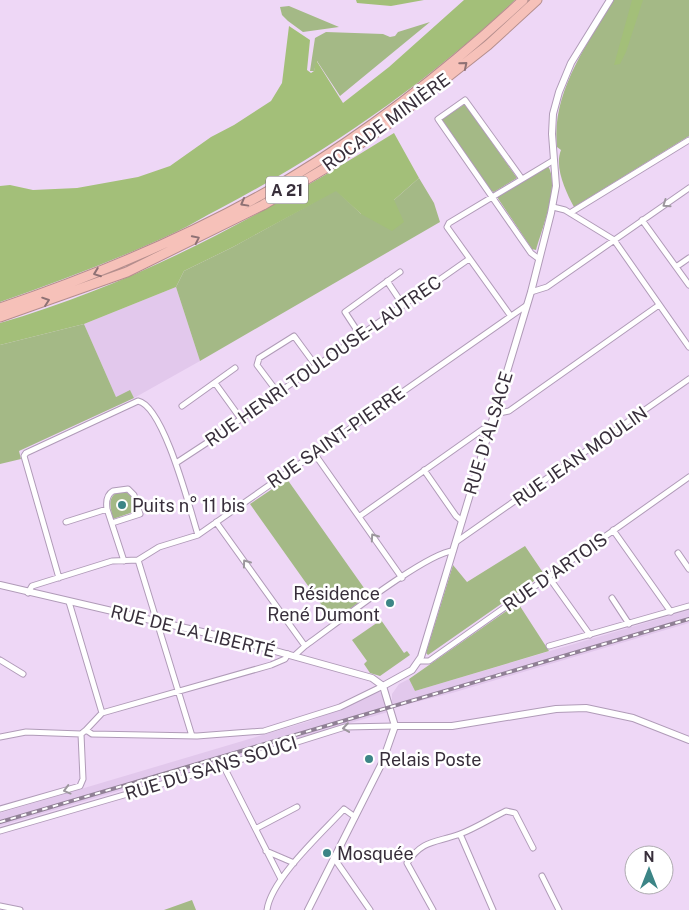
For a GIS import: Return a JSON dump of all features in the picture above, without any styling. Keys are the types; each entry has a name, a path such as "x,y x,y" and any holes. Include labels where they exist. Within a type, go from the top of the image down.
{"highway":[{"name":"ROCADE MINIÈRE","path":"0,308 127,261 230,211 289,179 342,145 405,100 456,59 523,0"},
{"name":"ROCADE MINIÈRE","path":"0,317 127,272 263,205 324,169 388,124 488,45 537,0"}],"street":[{"name":"RUE D'ALSACE","path":"419,661 531,292 553,207 556,186 552,134 553,114 559,92 571,63 610,0"},
{"path":"522,179 465,100 438,119 531,253 539,259"},
{"path":"570,213 689,140"},
{"path":"510,314 447,229 449,223 554,160"},
{"path":"531,292 547,288 689,188"},
{"path":"553,207 570,213 614,240 689,347"},
{"path":"642,220 689,285"},
{"path":"676,267 689,258"},
{"name":"RUE HENRI TOULOUSE-LAUTREC","path":"176,463 469,259"},
{"path":"360,335 345,314 346,311 400,272"},
{"path":"387,281 403,305"},
{"name":"RUE SAINT-PIERRE","path":"28,592 32,586 112,561 138,560 158,547 198,535 510,314 527,304"},
{"path":"494,414 509,411 660,305"},
{"path":"278,393 257,365 259,358 294,336 316,366"},
{"path":"182,406 235,368"},
{"name":"RUE JEAN MOULIN","path":"456,542 472,533 689,379"},
{"path":"215,383 241,419"},
{"path":"59,578 24,456 26,453 138,401 145,404 168,439 198,535"},
{"path":"360,516 483,429 490,428"},
{"path":"314,453 402,578"},
{"path":"424,470 461,524 472,533"},
{"name":"RUE D'ARTOIS","path":"419,661 429,661 689,477"},
{"path":"112,523 140,514 134,495 124,488 112,491 108,496 107,509 124,561"},
{"path":"66,522 107,509"},
{"path":"216,522 305,646"},
{"path":"613,530 671,612"},
{"path":"0,737 20,732 81,734 102,713 271,665 285,659 305,646 402,578 442,553 453,551"},
{"path":"678,553 689,569"},
{"path":"138,560 192,736"},
{"path":"548,576 590,635"},
{"name":"RUE DE LA LIBERTÉ","path":"0,585 291,655 372,678 383,686"},
{"path":"612,598 629,624"},
{"path":"69,602 102,713"},
{"path":"549,646 689,606"},
{"path":"0,660 23,674"},
{"path":"86,730 92,734 192,736 264,731 340,707 412,670 419,661"},
{"path":"308,910 382,763 395,726 383,686"},
{"path":"395,726 452,726 556,709 586,708 633,718 689,740"},
{"name":"RUE DU SANS SOUCI","path":"0,831 345,727 395,726"},
{"path":"0,809 80,786 83,779 81,734"},
{"path":"222,765 281,879"},
{"path":"256,828 297,807"},
{"path":"267,910 268,903 281,879 344,809 355,817"},
{"path":"433,910 407,863 415,850 438,839 460,834 506,811 516,813 533,848"},
{"path":"460,834 493,910"},
{"path":"266,851 294,863"},
{"path":"334,858 370,910"},
{"path":"542,876 559,910"},
{"path":"0,906 20,910"}],"shaded area":[{"path":"176,287 200,361 134,398 130,391 116,397 84,324"},
{"path":"689,610 689,623 452,693 388,709 388,712 0,826 0,813 310,721 342,708 377,690 383,695 385,702 392,700 392,694 399,684 409,679 415,691"}],"green space":[{"path":"356,0 424,0 391,6 357,3"},
{"path":"464,0 515,0 481,31 411,88 337,140 259,187 154,242 67,278 0,302 0,186 10,185 33,190 77,188 138,177 170,166 211,137 234,125 271,101 282,83 289,26 310,40 307,70 311,73 314,71 316,60 343,103 389,67"},
{"path":"613,0 689,0 689,136 574,207 560,172 559,157 561,150 557,147 557,127 560,108 573,70"},
{"path":"632,0 643,0 626,52 620,64 614,65"},
{"path":"289,6 339,27 303,32 282,15 280,7"},
{"path":"430,22 340,96 317,61 314,71 310,71 315,38 326,32 383,34 390,37 395,36 398,32"},
{"path":"465,104 517,178 494,192 491,191 441,122 442,119"},
{"path":"394,133 419,178 394,200 404,222 392,231 361,214 336,191 233,247 184,271 176,287 84,324 0,345 0,323 104,287 203,242 299,190"},
{"path":"548,166 552,184 551,196 536,250 532,249 497,197"},
{"path":"419,178 434,203 440,222 200,361 176,287 184,271 233,247 336,190 361,214 394,200"},
{"path":"84,324 116,397 130,390 134,398 19,451 21,459 0,464 0,345"},
{"path":"287,479 369,595 333,621 250,504"},
{"path":"124,491 131,495 136,511 113,519 110,505 112,497 118,492"},
{"path":"525,546 544,574 428,655 426,653 453,565 467,582"},
{"path":"518,603 549,651 415,691 409,679"},
{"path":"381,620 404,653 407,651 410,655 380,676 370,673 364,664 367,661 352,640"},
{"path":"192,900 196,910 164,910"}],"railway":[{"path":"0,822 689,619"}],"place":[{"name":"Puits n° 11 bis","path":"122,505"},
{"name":"Résidence René Dumont","path":"390,603"},
{"name":"Relais Poste","path":"369,759"},
{"name":"Mosquée","path":"327,853"}]}
